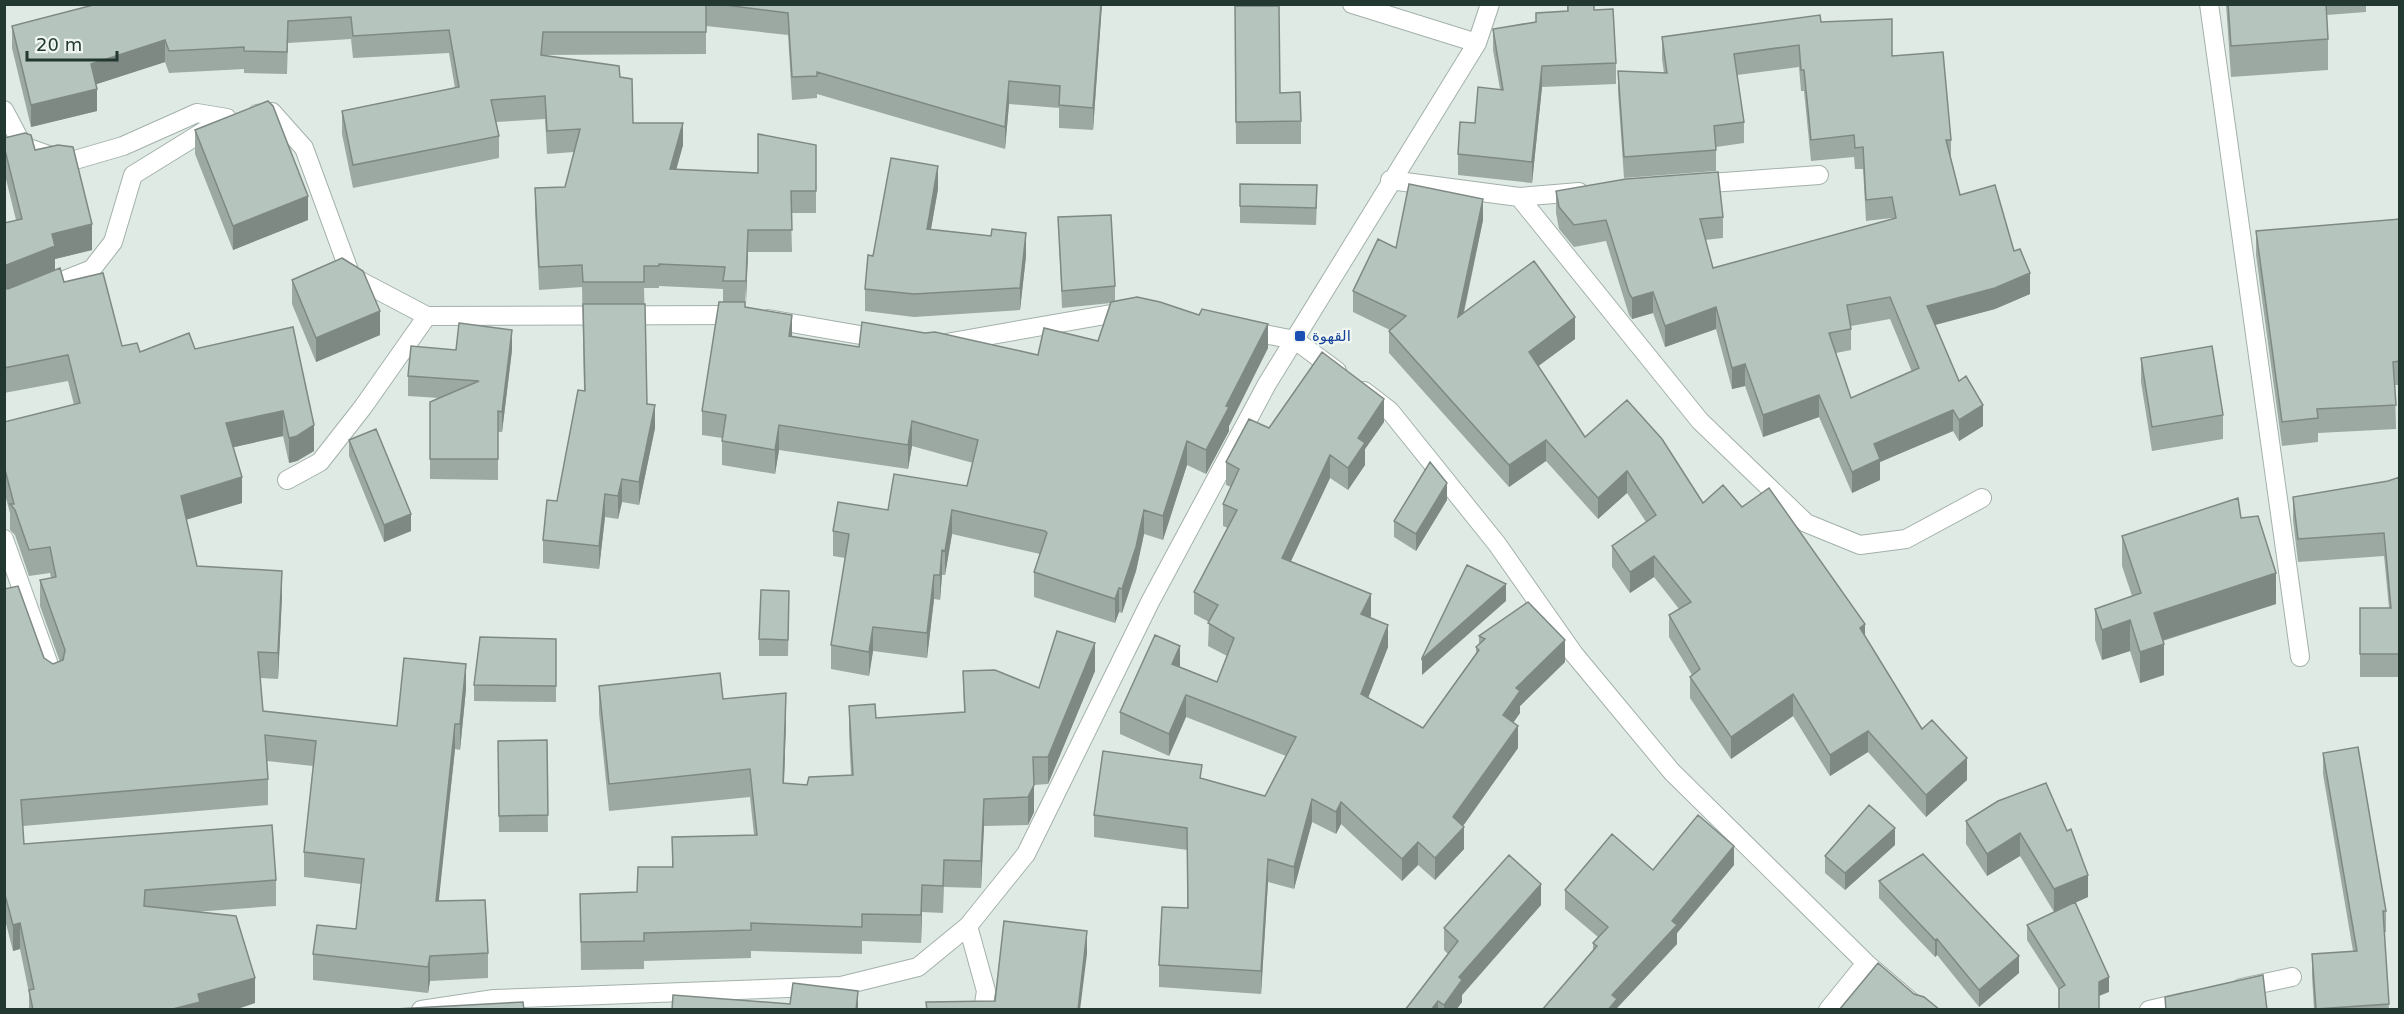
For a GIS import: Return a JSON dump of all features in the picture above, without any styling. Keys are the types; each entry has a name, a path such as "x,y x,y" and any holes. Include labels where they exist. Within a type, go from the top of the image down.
{"street":[{"path":"1352,4 1477,43"},
{"path":"421,1010 494,999 841,986 918,967 968,926 1026,854 1150,602 1267,384 1377,207 1390,180 1477,43 1490,4"},
{"path":"2209,4 2300,657"},
{"path":"4,110 23,146 68,162 123,146 197,113 227,118 272,112 304,148 351,276 427,316 747,315 904,342"},
{"path":"4,304 92,269 113,242 133,175 227,118"},
{"path":"1680,185 1819,175"},
{"path":"1390,180 1519,197 1599,191"},
{"path":"1519,197 1700,421 1806,523 1860,545 1906,539 1982,498"},
{"path":"927,346 1137,310 1148,312"},
{"path":"287,480 320,462 363,407 427,316"},
{"path":"1227,327 1295,340 1390,411 1497,544 1574,654 1672,772 1866,963 1921,1010"},
{"path":"2280,511 2301,507"},
{"path":"4,539 54,679"},
{"path":"968,926 986,991 983,1010"},
{"path":"1828,1010 1866,963"},
{"path":"2226,992 2292,977"},
{"path":"2149,1010 2204,997"}],"building":[{"path":"97,4 706,4 706,32 543,32 541,55 619,66 620,77 632,79 633,123 683,123 670,169 758,173 758,134 816,145 816,191 791,191 792,230 748,230 746,281 723,281 725,267 659,264 659,266 644,266 644,282 583,282 582,265 539,267 535,188 565,187 580,129 547,131 545,96 491,100 499,136 353,165 342,111 459,87 449,30 353,36 351,17 288,21 287,52 244,51 244,47 169,51 165,40 91,64 97,89 31,105 12,26"},
{"path":"717,4 1101,4 1093,108 1059,105 1060,86 1009,81 1005,127 817,72 817,76 792,77 788,13"},
{"path":"1568,4 1594,4 1594,10 1613,9 1616,63 1542,66 1532,162 1458,154 1460,122 1475,123 1478,87 1503,90 1493,29 1536,22 1536,13 1568,11"},
{"path":"2228,4 2326,4 2328,39 2231,46"},
{"path":"1235,6 1279,6 1280,93 1300,92 1301,121 1236,122"},
{"path":"1820,15 1821,22 1892,19 1892,56 1943,52 1951,140 1946,140 1960,195 1995,185 2014,251 2020,249 2030,273 1995,288 1927,306 1959,381 1966,376 1983,405 1959,420 1953,410 1874,444 1880,459 1852,472 1819,395 1763,415 1745,364 1732,368 1716,307 1665,326 1653,292 1632,298 1606,220 1574,225 1559,207 1556,191 1626,179 1718,172 1723,217 1700,219 1713,268 1896,218 1892,197 1866,200 1863,147 1855,148 1854,135 1811,140 1804,70 1801,70 1799,45 1734,54 1744,122 1714,126 1716,150 1624,157 1618,71 1667,73 1662,37","holes":["1890,297 1919,368 1851,398 1829,333 1851,329 1847,305"]},
{"path":"268,101 273,106 308,196 233,226 195,130"},
{"path":"25,133 31,135 35,150 58,145 73,147 92,224 52,234 55,246 4,266 4,223 22,219 4,138"},
{"path":"891,158 938,166 927,229 991,236 992,229 1026,233 1020,288 914,294 865,289 868,255 873,256"},
{"path":"1240,184 1317,185 1316,208 1240,206"},
{"path":"1409,184 1483,199 1458,317 1534,261 1575,317 1529,352 1585,437 1627,400 1662,439 1703,503 1723,485 1742,507 1769,488 1865,624 1860,628 1922,729 1932,720 1967,758 1926,795 1868,731 1830,755 1793,694 1731,737 1690,677 1700,669 1669,615 1691,602 1654,556 1630,572 1612,546 1656,515 1627,471 1598,498 1546,440 1509,465 1389,331 1406,316 1353,291 1378,239 1396,248"},
{"path":"1111,215 1115,286 1062,291 1058,217"},
{"path":"2400,219 2400,361 2393,362 2396,405 2317,409 2318,418 2282,422 2256,231"},
{"path":"342,258 363,271 380,311 316,338 292,280"},
{"path":"60,268 64,282 103,273 122,346 137,343 140,352 189,333 195,349 293,327 314,425 297,436 289,438 283,411 226,423 242,477 181,496 197,566 282,571 278,653 258,652 263,711 397,726 404,658 466,664 460,724 455,724 436,901 485,900 488,953 430,956 428,967 313,954 317,925 356,929 364,859 304,852 316,741 265,735 268,779 21,800 24,844 272,825 276,880 145,890 144,906 236,916 255,978 198,994 200,1002 169,1010 33,1010 29,990 34,989 20,923 13,925 4,891 4,589 18,586 44,658 53,664 63,660 65,650 40,580 56,577 50,547 29,550 15,510 10,504 14,504 4,466 4,422 80,403 68,355 4,368 4,288 8,289"},
{"path":"1137,297 1199,315 1202,309 1268,324 1206,450 1187,441 1163,516 1144,510 1136,547 1122,589 1119,588 1115,599 1034,572 1047,533 1045,531 952,510 945,551 942,550 940,575 934,575 927,633 873,627 869,652 831,645 849,534 833,531 838,502 888,510 894,474 967,486 978,440 912,421 908,445 779,425 775,450 722,441 726,415 702,411 719,302 745,302 745,307 792,315 789,336 859,347 862,322 925,333 935,332 1038,355 1044,328 1098,341 1111,302"},
{"path":"583,304 645,304 647,404 655,405 639,482 622,479 618,496 605,494 599,546 543,540 547,500 557,501 578,390 585,391"},
{"path":"459,323 512,330 502,412 498,411 498,459 430,459 430,402 479,381 408,376 411,346 456,350"},
{"path":"2212,346 2223,415 2152,427 2141,358"},
{"path":"1322,352 1384,399 1358,438 1365,443 1348,468 1330,455 1282,558 1371,594 1361,614 1388,625 1361,694 1423,728 1479,650 1476,647 1485,639 1479,636 1528,602 1565,640 1516,688 1520,691 1503,715 1518,726 1453,817 1464,827 1435,858 1418,842 1402,859 1341,802 1336,812 1312,799 1294,867 1268,859 1261,971 1159,965 1162,907 1188,908 1187,828 1094,815 1103,751 1202,765 1200,778 1265,796 1296,737 1186,695 1169,734 1120,712 1155,635 1180,646 1172,664 1217,682 1234,638 1208,623 1218,605 1194,592 1237,510 1223,504 1239,469 1226,462 1249,419 1269,428"},
{"path":"376,429 411,514 384,525 349,440"},
{"path":"1430,462 1447,483 1416,534 1394,521"},
{"path":"2400,477 2400,654 2360,654 2360,608 2391,608 2384,533 2298,539 2293,497"},
{"path":"2238,498 2241,518 2258,516 2276,573 2154,613 2164,644 2140,652 2130,620 2102,630 2095,609 2141,593 2122,536"},
{"path":"1467,565 1506,584 1422,659 1422,658"},
{"path":"761,590 789,591 788,640 759,639"},
{"path":"1057,631 1095,643 1048,757 1033,757 1034,785 1028,797 984,799 981,861 944,860 943,886 922,885 921,915 862,914 862,927 751,923 751,930 644,933 644,941 581,942 580,894 637,892 638,867 673,867 672,837 757,835 750,769 609,784 599,686 720,673 723,699 786,693 783,783 807,785 809,777 853,775 849,706 875,704 876,718 965,712 963,671 995,670 1039,688"},
{"path":"480,637 556,639 556,686 474,685"},
{"path":"547,740 548,815 499,816 498,741"},
{"path":"2358,747 2386,911 2383,911 2389,1004 2316,1009 2312,954 2357,951 2323,753"},
{"path":"2046,783 2067,831 2071,829 2088,875 2054,889 2020,833 1987,854 1966,821 1998,801"},
{"path":"1869,805 1895,828 1845,873 1825,856"},
{"path":"1698,815 1734,846 1672,921 1677,925 1612,995 1617,999 1608,1010 1542,1010 1597,946 1593,943 1608,927 1565,890 1612,834 1653,870"},
{"path":"1923,854 2019,956 1979,990 1937,939 1935,940 1879,881"},
{"path":"1509,855 1541,884 1459,977 1462,980 1444,1005 1438,1001 1431,1010 1405,1010 1458,941 1444,928"},
{"path":"2075,902 2109,977 2099,982 2099,1010 2059,1010 2059,989 2065,985 2027,925"},
{"path":"1004,921 1087,931 1078,1010 927,1010 926,1002 995,1001"},
{"path":"1878,963 1914,994 1924,997 1940,1010 1839,1010"},
{"path":"2263,975 2267,1010 2166,1010 2165,997"},
{"path":"793,983 858,991 856,1010 672,1010 673,995 790,1004"},
{"path":"523,1002 524,1010 376,1010"}],"place":[{"name":"القهوة","path":"1300,336"}]}
